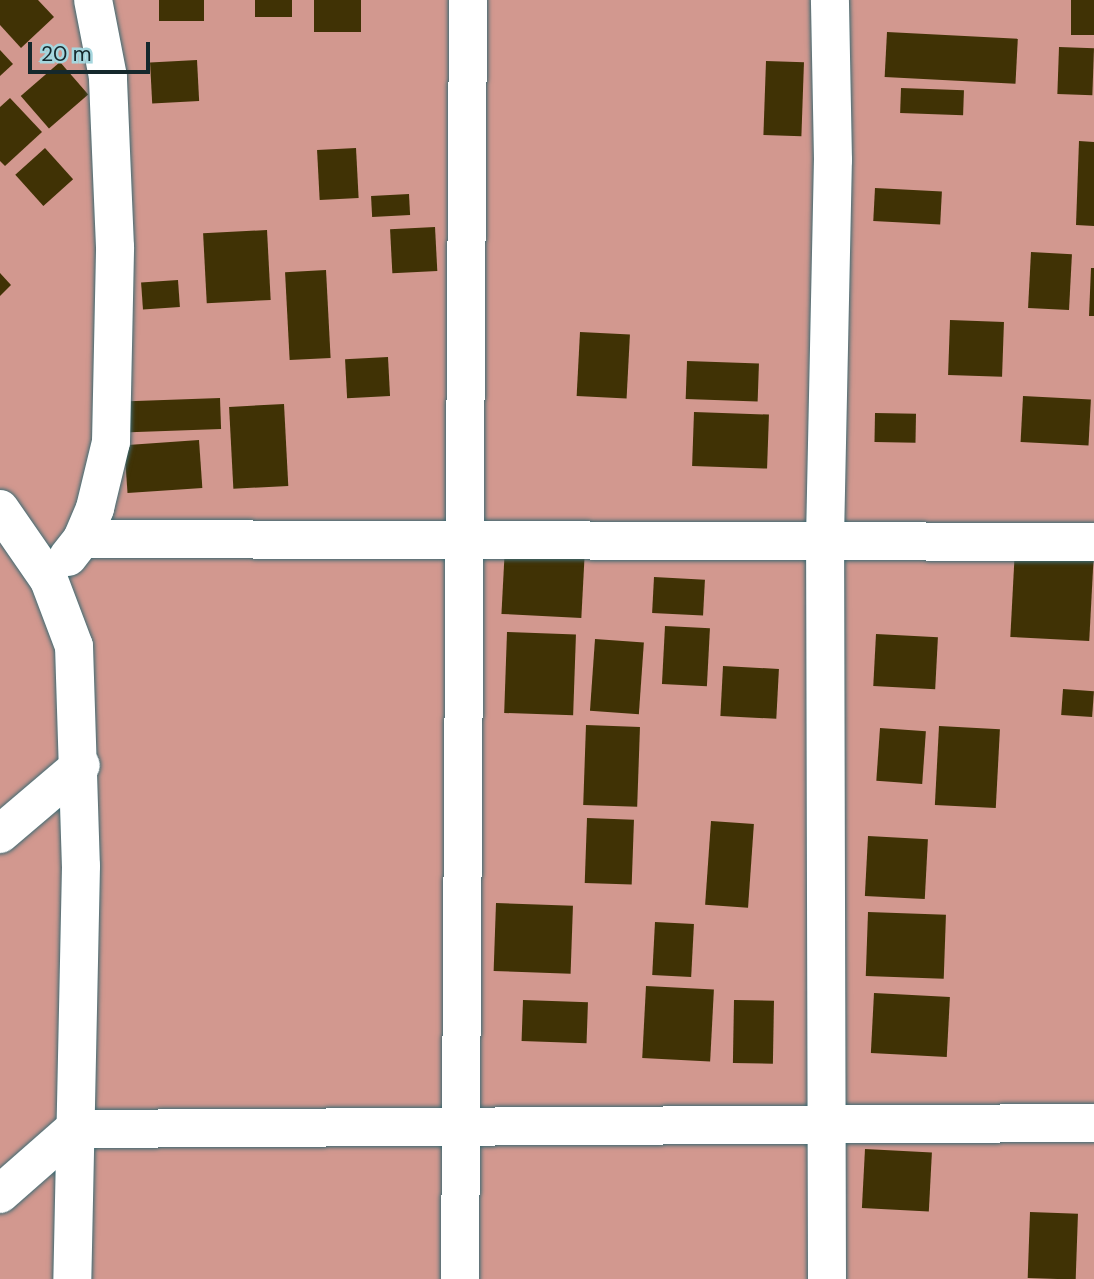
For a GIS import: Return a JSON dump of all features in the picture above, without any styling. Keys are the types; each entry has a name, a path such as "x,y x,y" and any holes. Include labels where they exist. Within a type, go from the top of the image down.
{"street":[{"path":"460,1279 467,539 468,0"},
{"path":"827,1279 825,539 833,160 830,0"},
{"path":"50,580 82,539 96,508 111,443 115,247 108,78 88,9"},
{"path":"0,509 50,580 74,646 81,765 72,1279"},
{"path":"82,539 825,539 1094,542"},
{"path":"0,834 81,765"},
{"path":"0,1194 74,1129 826,1122 1094,1123"}],"shaded area":[{"path":"0,0 1094,0 1094,1279 0,1279"}],"building":[{"path":"0,0 38,0 54,17 21,48 0,25"},
{"path":"159,0 204,0 204,21 159,21"},
{"path":"255,0 292,0 292,17 255,17"},
{"path":"314,0 361,0 361,32 314,32"},
{"path":"1071,0 1094,0 1094,35 1071,35"},
{"path":"887,32 1018,39 1015,84 885,77"},
{"path":"1059,47 1094,48 1092,95 1057,94"},
{"path":"0,50 13,64 0,76"},
{"path":"197,60 199,101 152,103 150,62"},
{"path":"766,61 804,62 801,136 763,135"},
{"path":"60,62 88,94 49,129 21,96"},
{"path":"901,88 964,90 963,115 900,113"},
{"path":"10,98 42,132 5,166 0,161 0,107"},
{"path":"1079,141 1094,142 1094,226 1076,225"},
{"path":"45,148 73,179 43,206 15,175"},
{"path":"356,148 359,198 320,200 317,150"},
{"path":"875,188 942,192 940,224 873,221"},
{"path":"409,194 410,215 372,217 371,196"},
{"path":"435,227 437,271 392,273 390,229"},
{"path":"267,230 271,300 207,303 203,233"},
{"path":"1031,252 1072,254 1069,310 1028,308"},
{"path":"1091,268 1094,268 1094,316 1089,316"},
{"path":"326,270 331,358 290,360 285,272"},
{"path":"0,273 11,285 0,296"},
{"path":"178,280 180,307 143,310 141,283"},
{"path":"950,320 1004,322 1002,377 948,375"},
{"path":"580,332 630,335 627,399 577,396"},
{"path":"388,357 390,396 347,398 345,359"},
{"path":"687,361 759,364 758,401 686,399"},
{"path":"1023,396 1091,400 1088,445 1021,442"},
{"path":"220,398 221,429 123,432 122,401"},
{"path":"284,404 288,486 233,489 229,407"},
{"path":"694,412 769,415 767,469 692,466"},
{"path":"875,413 916,414 915,443 874,442"},
{"path":"199,440 202,488 128,493 124,445"},
{"path":"505,546 585,550 581,618 501,614"},
{"path":"1015,548 1094,552 1089,641 1010,637"},
{"path":"654,577 705,580 703,616 652,613"},
{"path":"665,626 710,628 707,686 662,684"},
{"path":"507,632 576,634 573,715 504,713"},
{"path":"876,634 938,637 935,689 873,686"},
{"path":"595,639 644,642 639,714 590,711"},
{"path":"723,666 779,669 776,719 720,716"},
{"path":"1063,689 1094,691 1092,717 1061,715"},
{"path":"586,725 640,727 637,807 583,805"},
{"path":"939,726 1000,729 996,808 935,805"},
{"path":"880,728 926,731 922,784 876,781"},
{"path":"587,818 634,820 632,885 585,883"},
{"path":"711,821 754,824 748,908 705,905"},
{"path":"868,836 928,839 925,899 865,896"},
{"path":"496,903 573,906 571,974 494,971"},
{"path":"868,912 946,915 944,979 866,976"},
{"path":"655,922 694,924 691,977 652,975"},
{"path":"646,986 714,990 710,1061 642,1058"},
{"path":"874,993 950,997 947,1057 871,1053"},
{"path":"523,1000 588,1002 587,1043 522,1041"},
{"path":"734,1000 774,1001 773,1064 733,1063"},
{"path":"865,1149 932,1153 929,1211 862,1208"},
{"path":"1030,1212 1078,1214 1076,1279 1028,1278"}]}
